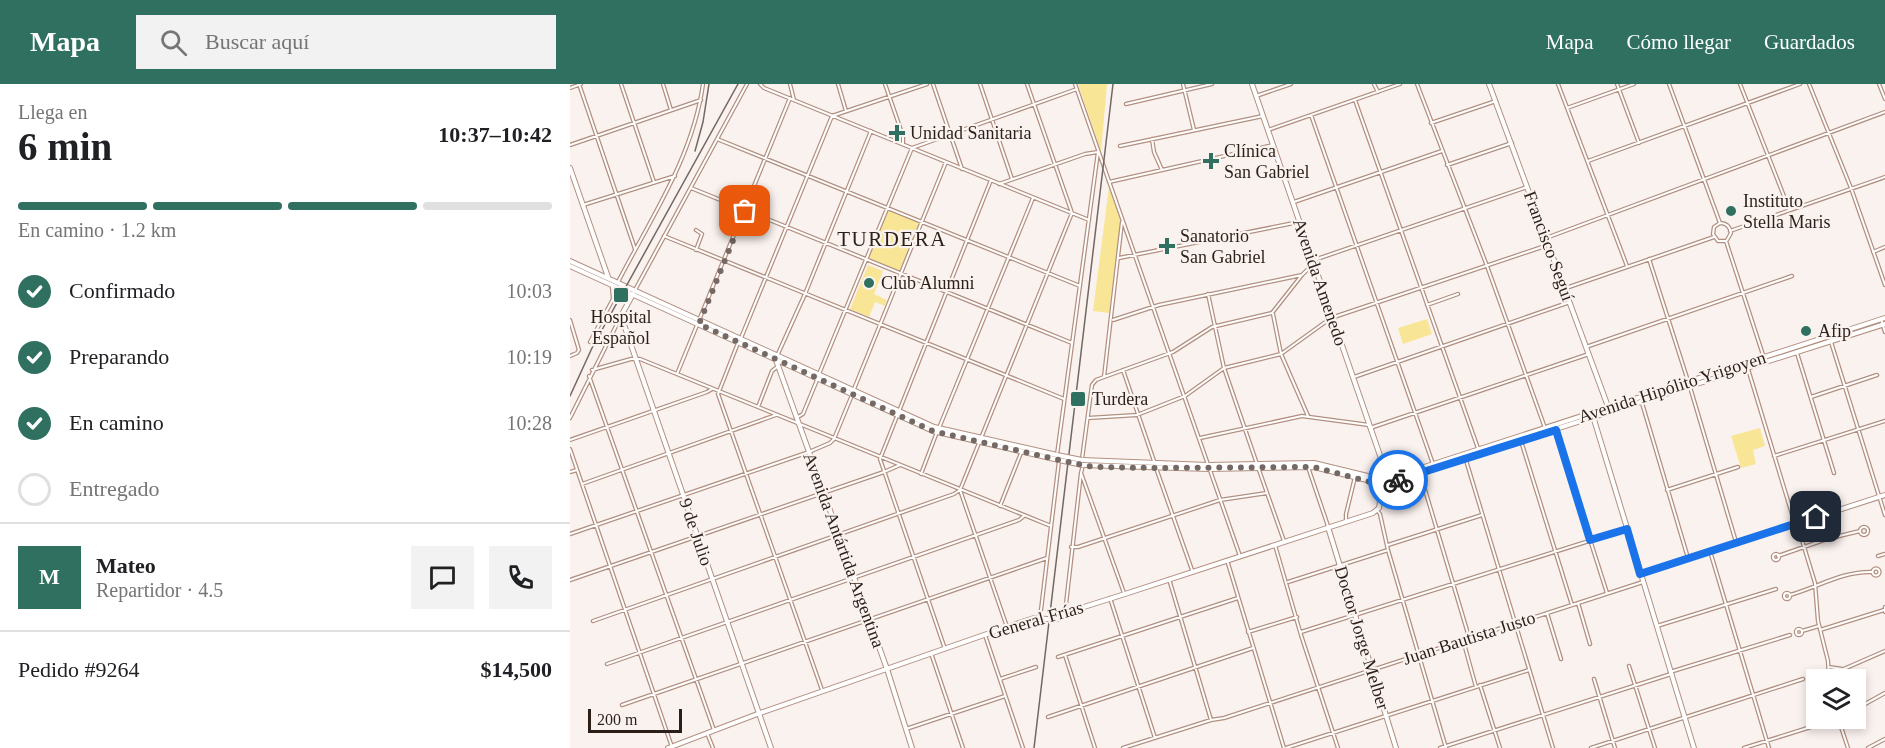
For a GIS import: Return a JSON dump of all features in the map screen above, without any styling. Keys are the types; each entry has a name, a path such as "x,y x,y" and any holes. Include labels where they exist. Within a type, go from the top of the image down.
{"main road":[{"name":"Avenida Amenedo","path":"1252,84 1370,427 1384,470 1384,482"},
{"name":"Francisco Seguí","path":"1489,84 1609,410"},
{"path":"570,168 608,278"},
{"path":"594,272 600,267 601,258"},
{"name":"Avenida Hipólito Yrigoyen","path":"570,261 938,430 1082,463 1209,467 1318,464 1384,482 1434,464 1556,430 1592,415"},
{"name":"Avenida Hipólito Yrigoyen","path":"570,266 626,288"},
{"path":"621,316 634,292"},
{"name":"9 de Julio","path":"621,316 771,748"},
{"name":"Avenida Hipólito Yrigoyen","path":"1609,410 1883,319"},
{"name":"Avenida Hipólito Yrigoyen","path":"1765,359 1831,342 1884,324"},
{"name":"Avenida Antártida Argentina","path":"775,356 777,367 870,619 912,748"},
{"name":"Avenida Hipólito Yrigoyen","path":"1479,452 1545,428 1641,401 1689,383"},
{"path":"1592,415 1694,748"},
{"name":"Avenida Hipólito Yrigoyen","path":"980,440 1022,452 1058,458"},
{"name":"Avenida Hipólito Yrigoyen","path":"1257,466 1308,466 1384,482 1420,473 1465,456"},
{"path":"1377,510 1384,482"},
{"path":"1640,574 1736,542 1796,526 1885,495"},
{"name":"General Frías","path":"670,747 1006,627 1037,617 1057,619 1110,598 1377,510"},
{"name":"Doctor Jorge Melber","path":"1328,527 1396,748"}],"street":[{"path":"570,88 580,84 635,249"},
{"path":"621,84 654,182"},
{"path":"663,84 671,110"},
{"path":"618,282 675,176 693,131 703,84"},
{"path":"634,292 747,84"},
{"path":"760,84 764,88 1089,220"},
{"path":"790,84 794,100"},
{"path":"838,84 846,111"},
{"path":"885,84 903,136 903,144"},
{"path":"822,692 718,392 832,116 927,84"},
{"path":"933,84 962,169"},
{"path":"980,84 1012,179"},
{"path":"593,621 899,515 960,490 1072,213 1027,84"},
{"path":"1075,84 1240,556"},
{"path":"1183,84 1194,130"},
{"path":"1126,104 1212,84"},
{"path":"1256,96 1291,84"},
{"path":"1374,84 1378,92"},
{"path":"1268,130 1400,84"},
{"path":"1417,84 1508,323 1545,428"},
{"path":"1558,84 1627,266"},
{"path":"1617,84 1639,143"},
{"path":"1567,108 1634,84"},
{"path":"1669,84 1720,224"},
{"path":"1740,84 1789,209"},
{"path":"1588,161 1800,84"},
{"path":"1809,84 1851,188 1885,285"},
{"path":"1879,84 1885,99"},
{"path":"796,418 803,414 912,148 1077,89"},
{"path":"677,374 790,98"},
{"path":"570,145 701,100"},
{"path":"1354,100 1479,452"},
{"path":"1431,123 1496,101"},
{"path":"1546,238 1885,112"},
{"path":"1311,115 1434,464"},
{"path":"1120,146 1263,116"},
{"path":"775,356 805,294 871,131"},
{"path":"717,138 1080,286"},
{"path":"1152,139 1161,170"},
{"path":"1447,165 1512,143"},
{"path":"1109,182 1273,145"},
{"path":"1292,202 1442,151"},
{"path":"999,184 1085,154 1098,152"},
{"path":"1041,610 1064,399 1098,152"},
{"path":"570,534 830,443 834,439 946,162"},
{"path":"583,205 675,176"},
{"path":"1730,231 1885,177"},
{"path":"945,649 880,457 991,180"},
{"path":"1065,614 1071,546 1093,383 1169,353 1214,326 1272,313 1312,262 1527,187"},
{"path":"691,188 1072,343"},
{"path":"921,474 1033,198"},
{"path":"1104,377 1123,219"},
{"path":"1119,258 1299,222"},
{"path":"1720,224 1728,226 1730,236 1726,240 1718,241 1713,237 1714,227 1720,224"},
{"path":"696,230 702,234 696,249"},
{"path":"664,236 1064,399"},
{"path":"1565,289 1713,237"},
{"path":"1726,240 1765,359"},
{"path":"1088,418 1137,415 1185,396 1224,368 1281,354 1332,318 1549,245"},
{"path":"1874,252 1885,247"},
{"path":"1649,259 1717,474 1736,542"},
{"path":"1112,320 1153,306 1302,274"},
{"path":"1586,347 1792,276"},
{"path":"590,342 614,298 611,284"},
{"path":"1208,294 1224,368 1284,541"},
{"path":"1427,305 1458,294"},
{"path":"1353,377 1569,302"},
{"path":"1272,313 1281,354 1308,416"},
{"path":"570,418 621,316"},
{"path":"1883,319 1885,332"},
{"path":"570,320 579,348 579,352 570,356"},
{"path":"1831,342 1885,515"},
{"path":"1796,352 1834,473"},
{"path":"1200,438 1308,416 1370,427 1589,354"},
{"path":"592,370 635,358 1051,526"},
{"path":"1746,365 1816,588 1819,626 1828,667 1842,669 1885,651"},
{"path":"758,407 772,371 777,367"},
{"path":"1123,370 1193,572"},
{"path":"1811,397 1877,375"},
{"path":"589,376 714,730"},
{"path":"570,441 707,392 712,388"},
{"path":"1641,401 1688,558"},
{"path":"582,484 776,415"},
{"path":"1774,456 1885,421"},
{"path":"1556,430 1607,594"},
{"path":"1521,441 1572,605"},
{"path":"570,449 670,747"},
{"path":"1000,506 1022,452"},
{"path":"1465,456 1553,748"},
{"path":"570,580 900,465"},
{"path":"1308,466 1328,527"},
{"path":"1667,490 1738,467"},
{"path":"570,472 576,470"},
{"path":"1082,473 1125,594"},
{"path":"1420,473 1469,638"},
{"path":"1346,521 1355,477"},
{"path":"960,490 1006,627"},
{"path":"1071,546 1078,547 1220,500 1267,493"},
{"path":"1377,510 1445,747"},
{"path":"1386,545 1482,515"},
{"path":"607,664 1019,520 1024,516"},
{"path":"1301,632 1627,529"},
{"path":"1778,556 1827,539 1860,531"},
{"path":"1275,544 1338,748"},
{"path":"1286,582 1388,550"},
{"path":"1710,551 1769,748"},
{"path":"1878,556 1885,554"},
{"path":"622,705 1047,558"},
{"path":"1227,560 1252,648 1285,748 1529,670"},
{"path":"1790,595 1816,588 1847,574 1872,572"},
{"path":"1169,579 1210,720"},
{"name":"Juan Bautista Justo","path":"1123,748 1210,720 1224,718 1643,582"},
{"path":"1657,626 1776,589"},
{"path":"1110,598 1155,738"},
{"path":"1058,657 1238,598"},
{"path":"1578,603 1590,644"},
{"path":"1820,630 1885,610"},
{"path":"1547,613 1561,659"},
{"path":"1248,632 1297,617"},
{"path":"1802,631 1819,626"},
{"path":"1440,748 1790,634"},
{"path":"985,635 1023,748"},
{"path":"1463,640 1500,748"},
{"path":"1048,717 1252,648"},
{"path":"931,653 963,748"},
{"path":"1065,655 1095,748"},
{"path":"1629,666 1655,748"},
{"path":"1000,679 1036,667"},
{"path":"1594,679 1615,748"},
{"path":"1591,748 1803,679"},
{"path":"1866,703 1885,693"},
{"path":"906,729 1005,696"},
{"path":"1744,748 1806,729"},
{"path":"1842,729 1848,748"},
{"path":"707,733 713,748"},
{"path":"1868,748 1885,739"}],"shaded area":[{"path":"1078,84 1107,84 1101,152"},
{"path":"1109,187 1121,221 1109,313 1093,311"},
{"path":"888,208 922,222 901,275 866,260"},
{"name":"Club Alumni","path":"868,265 883,271 874,294 887,300 885,306 875,302 869,317 850,309"},
{"path":"1427,319 1432,334 1403,344 1398,328"},
{"path":"1760,428 1765,446 1753,450 1756,464 1741,468 1731,436"}],"railway":[{"path":"695,151 703,122 709,84"},
{"path":"570,396 592,348 738,84"},
{"path":"1034,748 1113,84"}],"way so far":[{"path":"745,211 699,324 933,431 1089,466 1209,469 1314,467 1378,484 1398,480"}],"place":[{"name":"Unidad Sanitaria","path":"897,133"},
{"name":"Clínica San Gabriel","path":"1211,161"},
{"name":"Instituto Stella Maris","path":"1731,211"},
{"name":"Sanatorio San Gabriel","path":"1167,246"},
{"name":"Club Alumni","path":"869,283"},
{"name":"Hospital Español","path":"621,295"},
{"name":"Afip","path":"1806,331"},
{"name":"Turdera","path":"1078,399"}],"district":[{"name":"TURDERA","path":"892,239"}],"route":[{"path":"1398,480 1556,430 1590,540 1627,529 1640,574 1816,517"}]}
